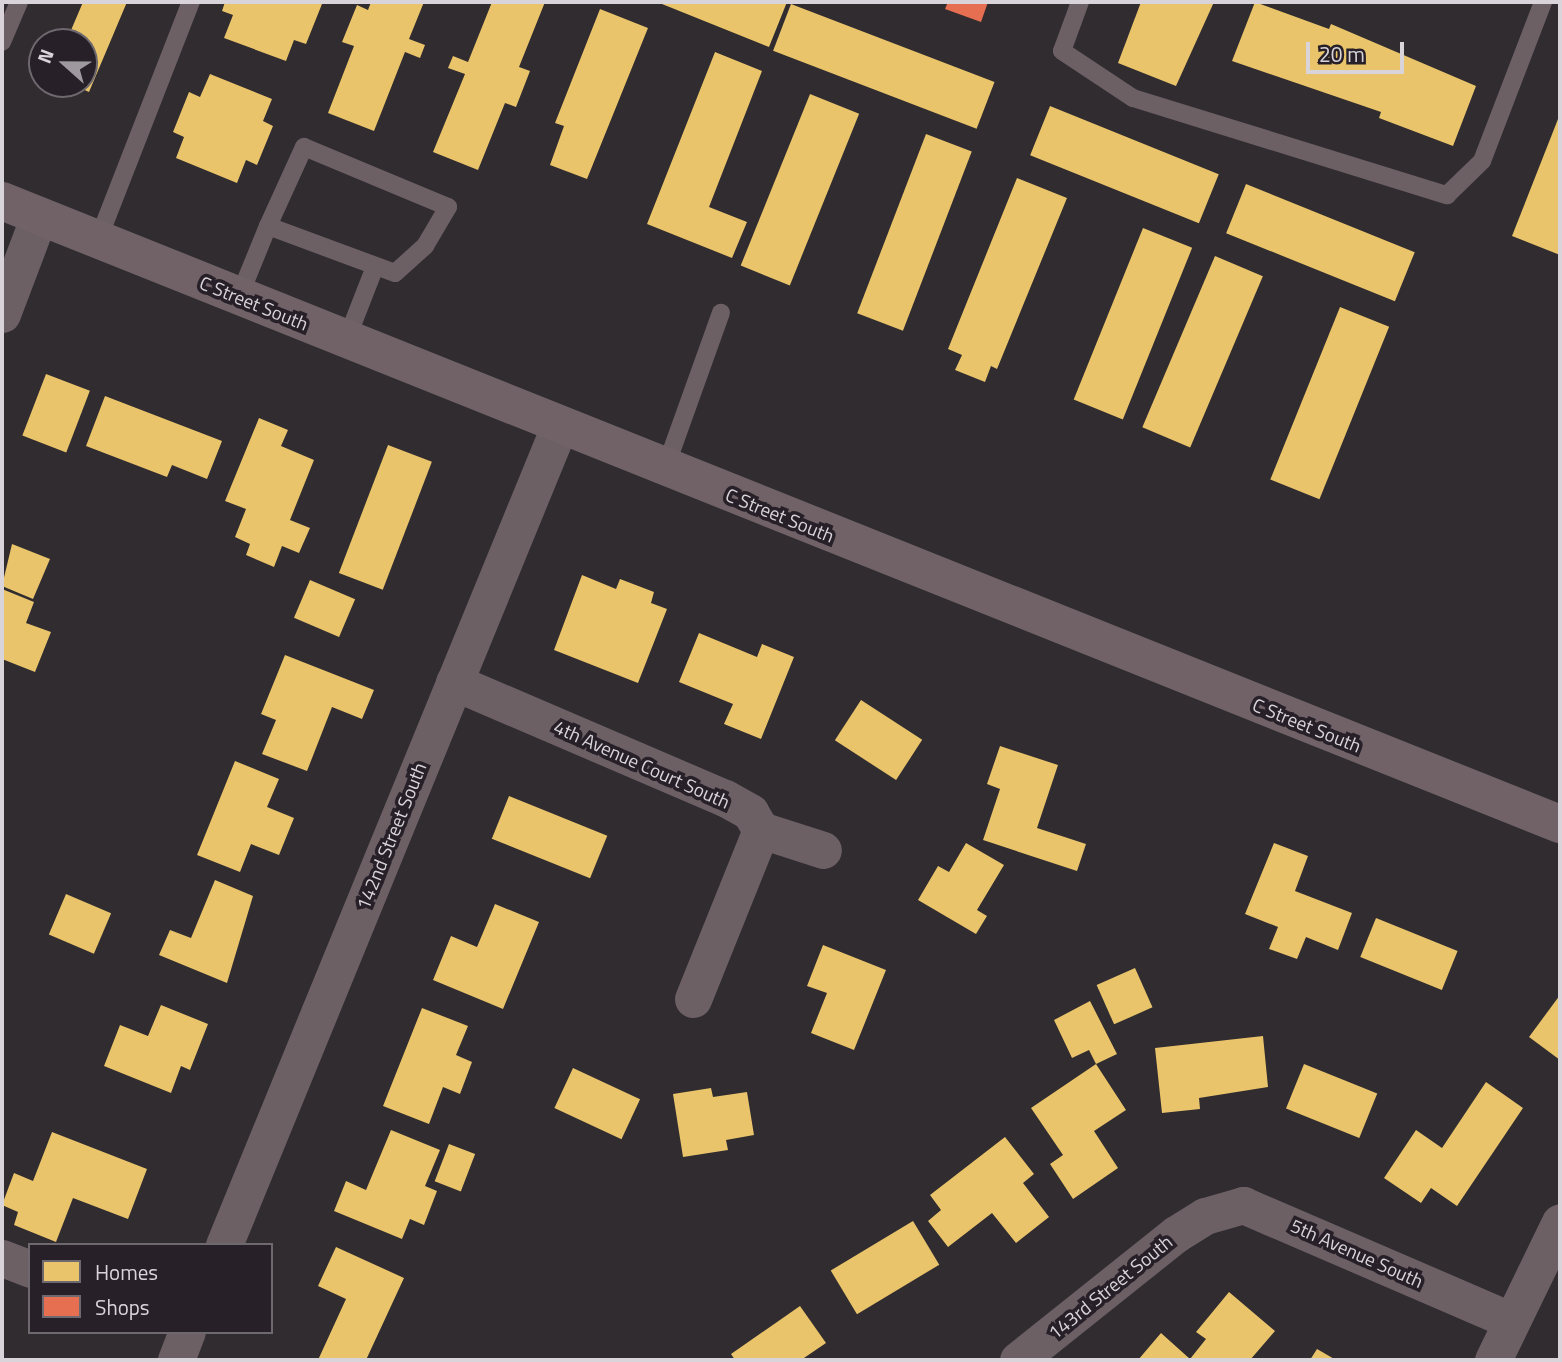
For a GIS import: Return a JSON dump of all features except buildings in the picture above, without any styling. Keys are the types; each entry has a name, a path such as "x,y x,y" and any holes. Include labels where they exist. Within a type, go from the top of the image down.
{"street":[{"name":"C Street South","path":"2,201 559,427 1560,824"},
{"path":"2,314 39,216"},
{"name":"142nd Street South","path":"225,1243 559,427"},
{"name":"4th Avenue Court South","path":"454,682 725,798 750,811 761,830"},
{"path":"693,999 761,830 823,850"},
{"name":"5th Avenue South","path":"1205,1216 1243,1205 1266,1212 1508,1319"},
{"name":"143rd Street South","path":"1018,1360 1205,1216"},
{"path":"1493,1360 1508,1319 1560,1222"},
{"path":"2,1258 28,1268"},
{"path":"176,1360 186,1334"}],"lane":[{"path":"2,42 19,2"},
{"path":"98,240 191,2"},
{"path":"1080,2 1062,51 1133,98 1447,195 1482,161 1544,2"},
{"path":"239,297 268,226 304,147 448,207 425,246 396,272 374,270 268,226"},
{"path":"346,341 374,270"},
{"path":"665,469 721,313"}]}
